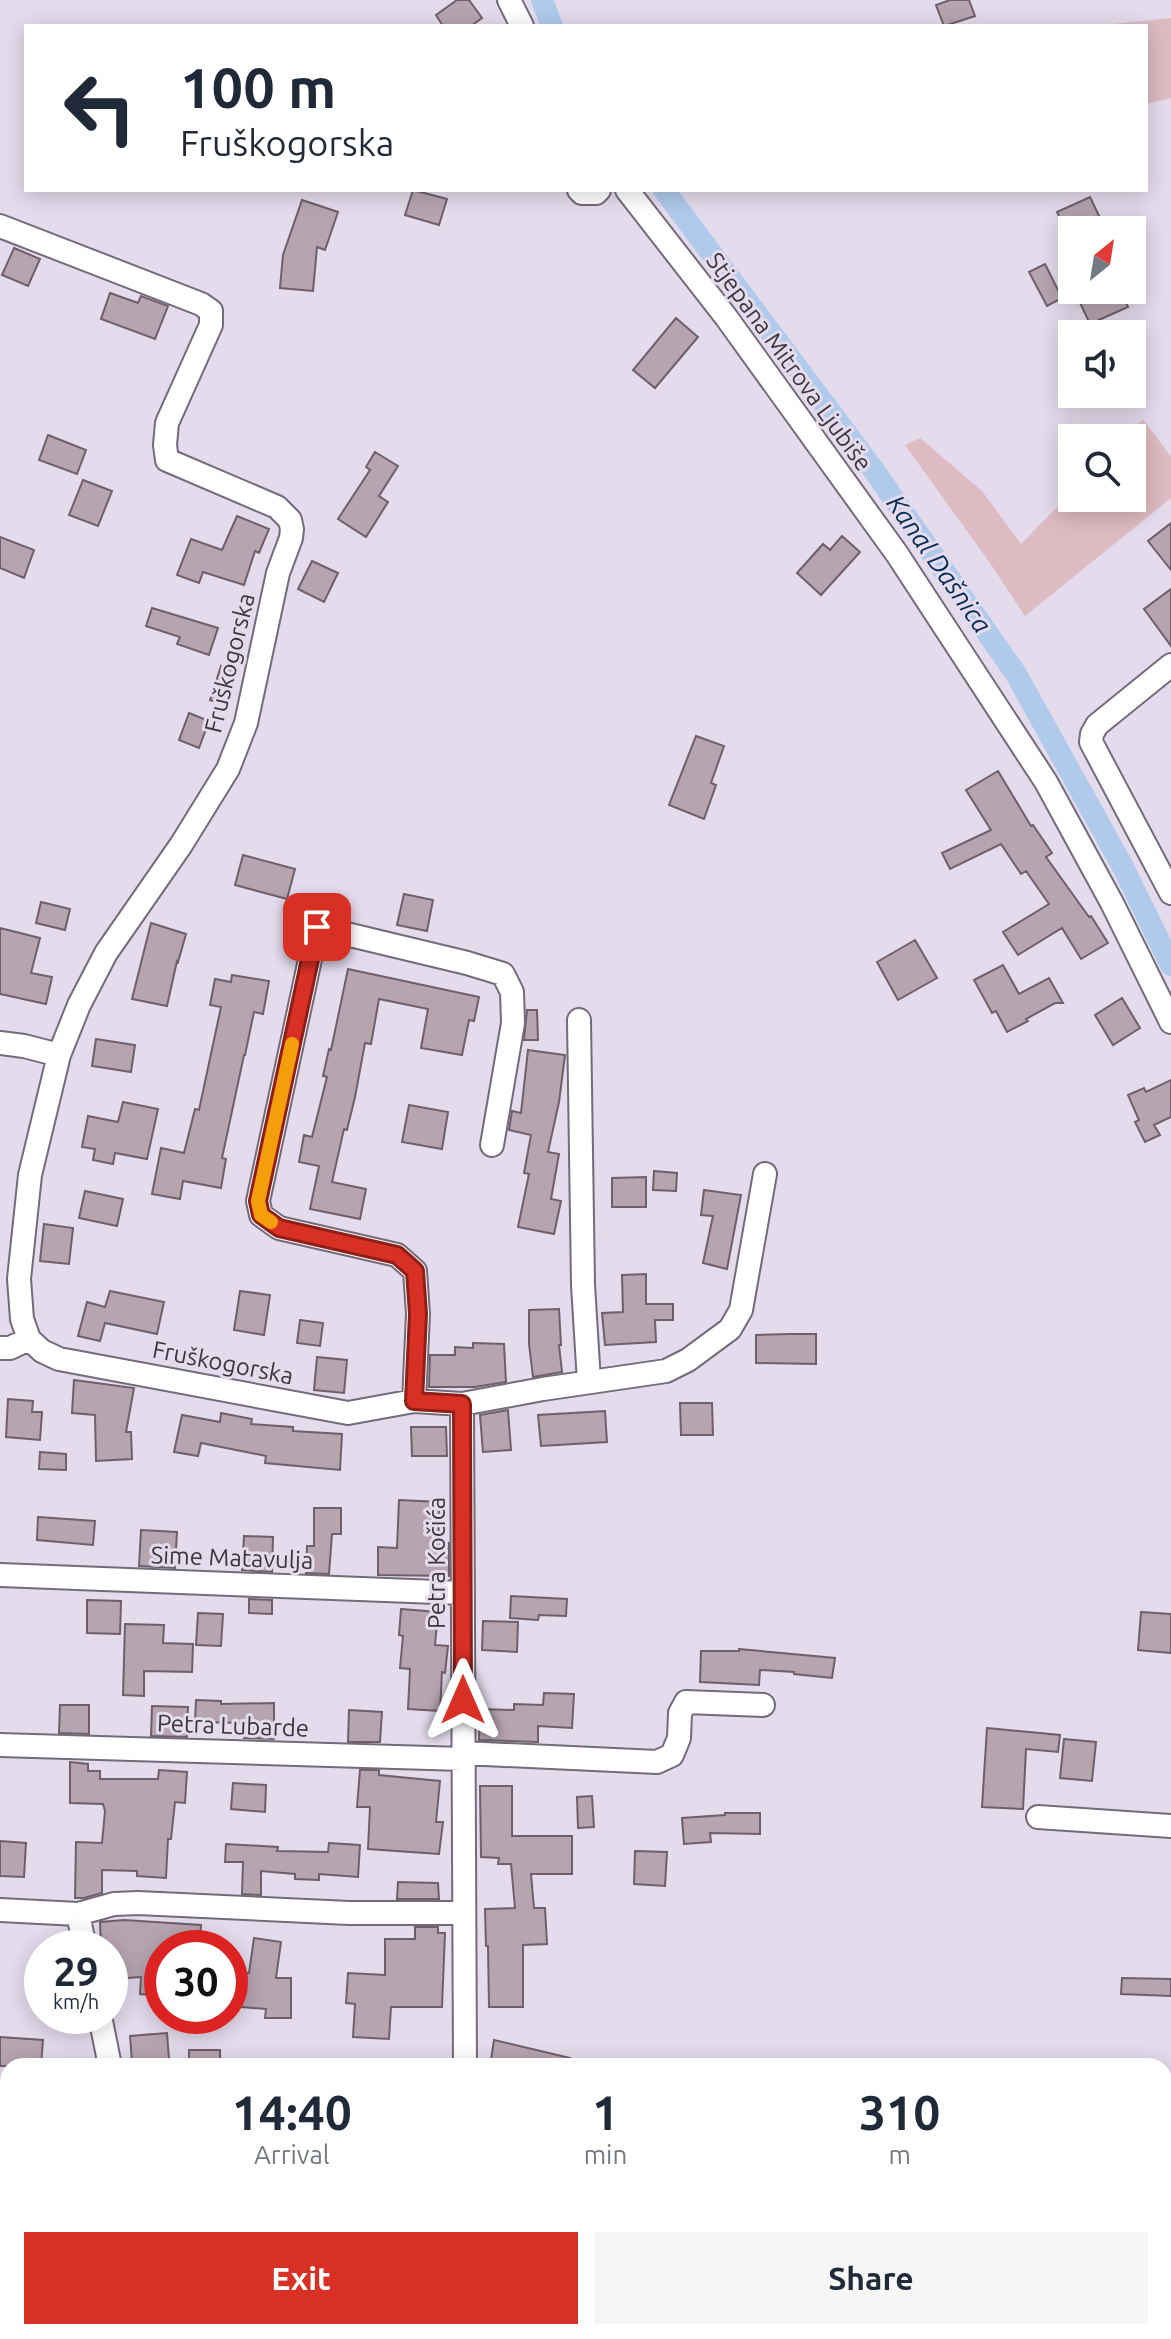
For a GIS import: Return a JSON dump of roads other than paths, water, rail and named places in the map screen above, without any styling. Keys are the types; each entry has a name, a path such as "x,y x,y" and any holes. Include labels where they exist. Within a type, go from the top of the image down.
{"street":[{"path":"509,0 521,24"},
{"name":"Stjepana Mitrova Ljubiše","path":"629,192 726,317 897,554 1046,782 1112,903 1171,1022"},
{"name":"Fruškogorska","path":"0,226 201,304 211,311 211,325 167,423 167,460 277,507 290,520 292,529 278,573 246,723 228,769 181,845 106,953 79,1005 59,1055 30,1175 19,1279 22,1319 29,1339 42,1351 59,1359 348,1413 414,1401 462,1404 666,1371 688,1360 730,1329 741,1310 765,1174"},
{"path":"1171,665 1097,725 1091,742 1171,893"},
{"path":"414,1401 418,1314 415,1271 397,1255 279,1228 261,1215 258,1201 317,927 503,974 512,992 513,1023 492,1145"},
{"path":"579,1020 583,1285 589,1382"},
{"path":"0,1043 59,1055"},
{"path":"0,1348 10,1348 29,1339"},
{"name":"Petra Kočića","path":"462,1404 465,2058"},
{"name":"Sime Matavulja","path":"0,1575 463,1593"},
{"name":"Petra Lubarde","path":"0,1745 657,1762 672,1755 679,1738 680,1713 686,1702 763,1705"},
{"path":"1038,1817 1171,1826"},
{"path":"0,1910 78,1914 114,1904 138,1903 349,1913 464,1913"},
{"path":"78,1914 81,1930"},
{"path":"104,2034 108,2058"}],"waterway":[{"name":"Kanal Dašnica","path":"542,0 551,24"},
{"name":"Kanal Dašnica","path":"665,192 873,469 1016,674 1123,867 1171,965"}]}
